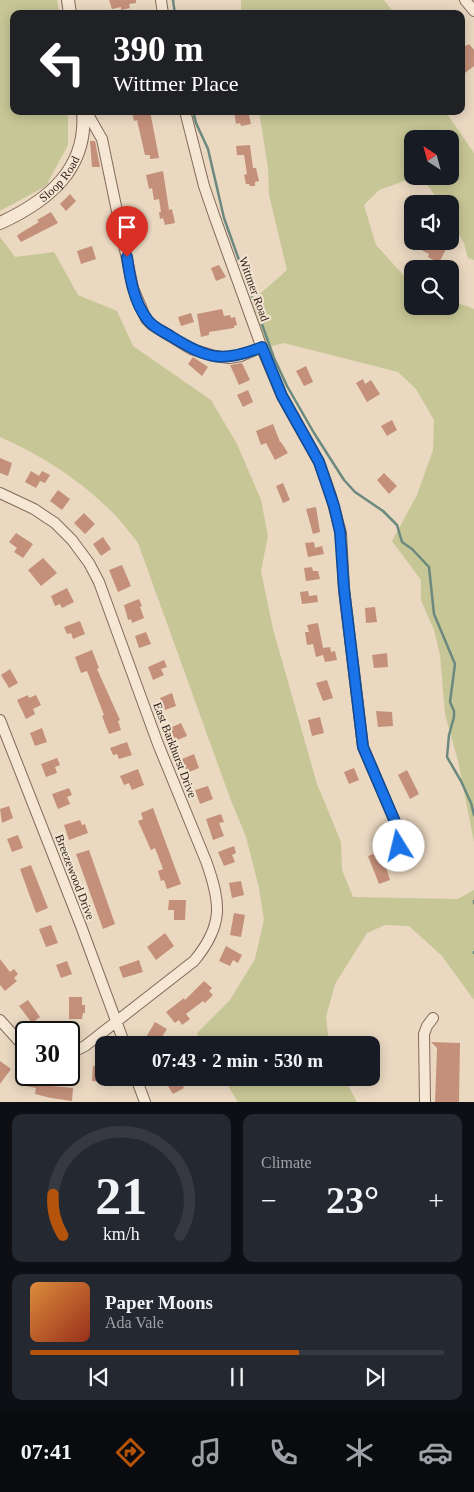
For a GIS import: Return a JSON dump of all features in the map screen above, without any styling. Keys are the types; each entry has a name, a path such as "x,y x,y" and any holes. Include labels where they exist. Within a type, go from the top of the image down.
{"street":[{"path":"465,0 474,11"},
{"name":"Sloop Road","path":"0,223 35,205 64,178 78,148 85,115"},
{"path":"87,115 102,139 119,226 137,300 146,318 152,325 191,349 215,356 228,358 240,356 262,347"},
{"name":"Wittmer Road","path":"186,115 215,218 262,347 282,396 319,462 334,506 340,532 344,589 363,747 396,824 399,846"},
{"name":"East Barkhurst Drive","path":"0,493 34,509 54,523 72,540 95,574 158,744 206,861 218,901 216,923 201,954 184,970 80,1048"},
{"name":"Breezewood Drive","path":"0,720 121,1036"},
{"path":"426,1102 424,1034 427,1026 434,1018"},
{"path":"0,1020 15,1037"},
{"path":"139,1086 145,1102"}],"shaded area":[{"path":"0,0 57,0 58,10 10,10 10,115 68,115 68,145 46,186 0,211"},
{"path":"241,0 384,0 392,10 241,10"},
{"path":"260,115 448,115 458,130 404,130 404,181 379,190 364,205 376,245 404,276 404,315 459,315 459,303 474,309 474,842 458,761 445,714 440,655 434,630 421,600 421,580 392,541 417,495 433,450 434,420 416,389 398,372 284,343 268,347 251,302 287,270 269,195 268,168"},
{"path":"459,131 474,153 474,260 468,258 464,243 459,235 459,195 435,195 427,185 459,185"},
{"path":"0,237 15,257 54,252 78,295 117,311 133,346 211,400 237,444 261,500 268,536 261,571 273,629 317,784 341,842 342,870 353,897 458,899 474,890 474,1000 442,956 409,926 385,925 367,933 335,984 326,1017 328,1036 198,1036 197,1033 230,1000 255,959 264,920 259,888 246,837 230,798 138,543 113,513 88,490 46,461 0,437"},
{"path":"228,1086 348,1086 357,1102 238,1102"}],"building":[{"path":"109,0 136,0 136,3 129,4 130,8 112,9"},
{"path":"469,44 474,50 474,66 465,73 465,45"},
{"path":"133,115 151,115 159,158 150,159 150,155 145,155 137,120 134,121"},
{"path":"235,115 249,115 251,124 241,126 240,123 236,124"},
{"path":"90,141 95,141 100,167 92,167"},
{"path":"250,145 253,168 256,168 259,181 255,182 255,186 246,184 244,175 247,174 244,155 237,155 236,146"},
{"path":"163,171 169,210 172,209 175,223 165,225 163,218 160,219 159,199 154,200 152,188 149,189 146,175"},
{"path":"70,194 76,201 66,211 60,204"},
{"path":"51,212 58,223 21,242 17,236 19,234"},
{"path":"92,246 96,259 81,264 77,251"},
{"path":"421,250 446,250 440,260 434,260 428,257 429,254"},
{"path":"219,265 226,277 216,281 211,268"},
{"path":"222,309 224,316 230,315 231,318 235,317 237,325 234,328 209,332 209,335 201,337 197,314"},
{"path":"191,313 194,322 181,326 178,317"},
{"path":"193,357 208,367 202,376 188,364"},
{"path":"242,363 250,380 239,385 230,365"},
{"path":"306,366 313,382 304,386 296,371"},
{"path":"363,379 365,384 371,380 380,394 367,402 356,383"},
{"path":"248,390 253,402 243,407 237,395"},
{"path":"392,420 397,430 387,436 381,426"},
{"path":"273,424 280,442 288,453 275,460 266,443 261,445 256,431"},
{"path":"0,458 12,463 8,476 0,473"},
{"path":"31,471 39,476 42,471 50,475 45,483 40,481 36,488 25,482"},
{"path":"384,473 397,486 389,494 377,480"},
{"path":"283,483 290,500 283,503 276,486"},
{"path":"58,490 70,499 62,510 50,501"},
{"path":"316,507 320,532 313,534 306,509"},
{"path":"84,513 95,524 85,534 74,523"},
{"path":"16,533 33,544 23,558 14,552 17,548 9,542"},
{"path":"103,537 111,549 101,556 93,544"},
{"path":"314,542 315,548 322,546 324,554 308,557 305,543"},
{"path":"43,558 57,573 41,586 28,570"},
{"path":"122,565 131,586 118,592 109,570"},
{"path":"312,567 313,571 318,571 320,579 306,581 304,568"},
{"path":"67,588 74,602 62,608 60,604 55,606 51,596"},
{"path":"308,591 309,596 317,595 318,602 302,604 300,592"},
{"path":"139,599 144,618 132,623 131,619 128,620 124,605"},
{"path":"375,607 377,622 366,623 365,608"},
{"path":"80,621 85,634 73,639 71,633 67,634 64,627"},
{"path":"318,623 323,648 330,647 331,652 335,651 337,660 325,662 323,655 316,657 313,644 307,645 305,632 309,632 307,625"},
{"path":"146,632 151,644 139,648 135,636"},
{"path":"92,650 99,668 97,669 120,720 118,721 121,730 109,734 102,716 104,715 87,671 81,673 75,657"},
{"path":"387,653 388,667 374,668 372,655"},
{"path":"164,660 167,667 161,669 164,675 153,680 148,667"},
{"path":"10,669 18,683 9,688 1,675"},
{"path":"327,680 333,698 323,701 316,683"},
{"path":"172,693 176,706 165,710 160,698"},
{"path":"28,695 29,698 36,695 41,705 33,709 35,714 26,719 17,700"},
{"path":"376,711 392,712 393,726 378,727"},
{"path":"320,717 324,733 312,736 308,720"},
{"path":"181,723 187,736 175,741 170,728"},
{"path":"42,728 47,742 35,746 30,733"},
{"path":"127,742 132,755 119,759 117,754 113,755 110,748"},
{"path":"194,754 199,768 187,773 182,759"},
{"path":"57,758 60,765 55,767 57,773 46,777 41,764"},
{"path":"354,768 359,780 349,784 344,772"},
{"path":"138,769 144,785 132,790 129,783 124,785 120,776"},
{"path":"407,770 419,794 410,799 398,775"},
{"path":"208,786 213,799 200,804 195,790"},
{"path":"69,788 72,795 67,797 70,804 58,809 52,794"},
{"path":"9,806 13,818 2,823 0,809"},
{"path":"153,808 181,884 167,889 164,880 161,881 158,871 163,869 155,848 151,850 138,821 143,819 141,813"},
{"path":"221,814 224,822 219,823 224,836 213,840 206,819"},
{"path":"80,820 82,825 85,824 88,833 69,840 64,825"},
{"path":"18,835 23,848 12,852 7,839"},
{"path":"234,846 236,853 232,855 235,862 224,866 218,852"},
{"path":"89,850 115,924 103,929 76,854"},
{"path":"381,851 390,880 379,884 368,856"},
{"path":"31,865 48,908 36,913 20,869"},
{"path":"241,881 244,895 232,898 229,883"},
{"path":"169,900 186,900 185,920 174,920 174,910 168,910"},
{"path":"234,913 245,915 241,937 230,935"},
{"path":"51,925 58,943 46,947 39,929"},
{"path":"165,933 174,946 156,960 147,947"},
{"path":"226,946 242,955 238,963 233,960 230,966 219,961"},
{"path":"0,959 10,972 14,969 18,974 14,978 17,981 5,991 0,985"},
{"path":"139,960 143,972 123,978 119,967"},
{"path":"67,961 72,974 61,978 56,965"},
{"path":"204,981 212,988 209,991 213,995 205,1003 203,1001 186,1014 190,1019 182,1025 179,1020 175,1023 166,1012 184,998 185,1000"},
{"path":"69,997 82,997 85,1013 83,1013 82,1019 69,1019"},
{"path":"28,1000 40,1017 35,1021 30,1021 19,1006"},
{"path":"155,1022 167,1029 162,1036 147,1036"},
{"path":"431,1042 460,1043 459,1102 435,1102 437,1048"},
{"path":"0,1061 11,1069 0,1084"},
{"path":"93,1066 95,1066 95,1081 92,1081"},
{"path":"26,1086 73,1088 72,1101 35,1094 36,1088"},
{"path":"168,1086 183,1086 184,1088 173,1094"}],"waterway":[{"path":"173,0 174,10"},
{"path":"194,115 208,149 224,218 274,358 287,386 344,480 355,492 383,511 397,525 402,542 412,549 429,567 434,614 455,664 450,702 454,711 454,717 449,735 447,757 461,781 474,815"}],"route":[{"path":"127,257 133,288 141,310 152,325 161,331 191,349 215,356 228,358 240,356 262,347 282,396 319,462 328,485 340,532 349,638 363,747 396,824 399,846"}]}
